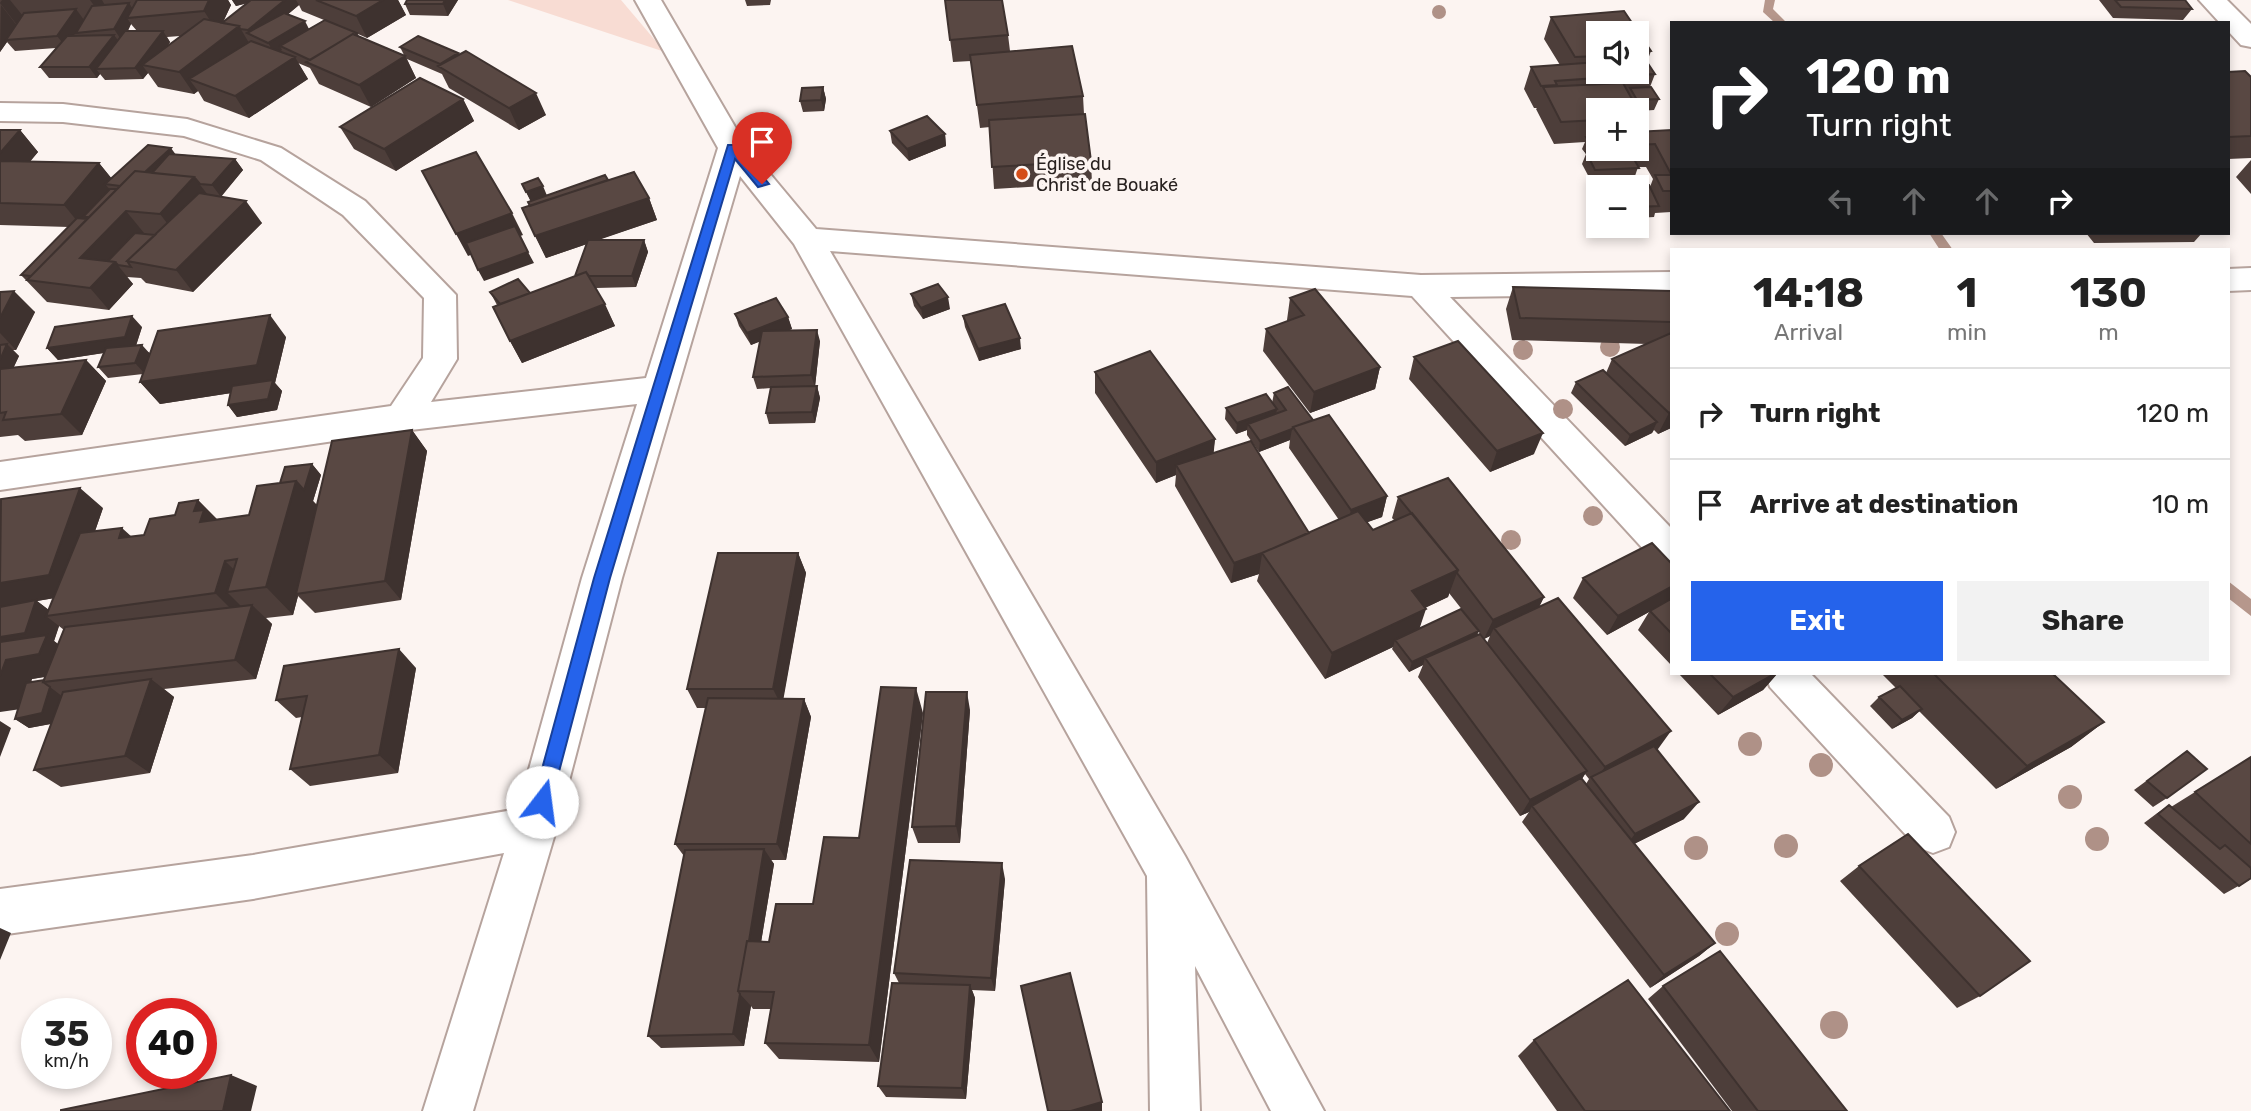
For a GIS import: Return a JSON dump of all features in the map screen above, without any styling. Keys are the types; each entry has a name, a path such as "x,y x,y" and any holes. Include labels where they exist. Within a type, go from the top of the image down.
{"street":[{"path":"648,0 733,148 807,239 1169,871 1299,1111"},
{"path":"2212,0 2251,39"},
{"path":"0,112 62,113 187,128 271,154 354,208 440,295 439,359 402,418"},
{"path":"448,1111 535,827 602,578 733,148"},
{"path":"807,239 1421,286 1670,283"},
{"path":"2230,279 2251,279"},
{"path":"1421,286 1670,551"},
{"path":"0,476 402,418 660,389"},
{"path":"1786,675 1933,832"},
{"path":"0,912 253,877 535,827"},
{"path":"1169,871 1175,1111"}],"shaded area":[{"path":"508,0 621,0 665,52"}],"building":[{"path":"137,0 209,0 204,11 127,18"},
{"path":"251,0 285,0 248,30 222,23"},
{"path":"316,0 383,0 356,16"},
{"path":"407,0 445,0 443,4 405,4"},
{"path":"945,0 1002,0 1008,35 950,40"},
{"path":"2115,0 2185,0 2192,9 2121,7"},
{"path":"129,3 114,29 76,33 92,6"},
{"path":"76,9 57,36 6,40 24,13"},
{"path":"1624,11 1631,21 1586,21 1586,57 1575,57 1551,17"},
{"path":"284,13 305,21 268,43 247,33"},
{"path":"204,19 239,26 179,72 142,65"},
{"path":"325,20 357,33 310,60 280,46"},
{"path":"125,31 163,31 135,68 96,69"},
{"path":"353,34 405,56 359,85 306,62"},
{"path":"114,35 89,67 40,67 67,36"},
{"path":"418,36 458,53 440,64 400,47"},
{"path":"251,41 295,57 235,96 189,79"},
{"path":"1072,46 1083,96 977,105 970,55"},
{"path":"466,51 536,93 509,108 438,66"},
{"path":"1586,63 1586,79 1555,81 1557,85 1541,86 1531,67"},
{"path":"2245,71 2251,77 2251,136 2230,137 2230,72"},
{"path":"420,78 463,99 384,149 340,127"},
{"path":"1624,84 1631,98 1586,98 1586,121 1561,122 1543,87"},
{"path":"823,87 821,100 800,101 802,88"},
{"path":"1651,87 1659,99 1636,98 1630,88"},
{"path":"1085,114 1091,161 992,167 989,120"},
{"path":"927,116 945,134 907,149 890,131"},
{"path":"0,130 20,130 0,153"},
{"path":"1670,130 1670,172 1655,144 1649,144 1649,131"},
{"path":"148,145 171,148 145,172 135,171 120,186 105,184"},
{"path":"476,152 512,213 456,234 422,171"},
{"path":"169,154 235,159 212,185 200,184 194,177 152,173"},
{"path":"1,161 99,163 64,205 0,203"},
{"path":"1590,161 1635,161 1639,168 1595,170"},
{"path":"135,171 194,177 160,214 126,211 80,258 115,262 90,288 27,280"},
{"path":"634,172 649,198 535,236 522,208"},
{"path":"605,175 608,180 530,206 528,202"},
{"path":"1655,175 1670,175 1670,191 1663,191"},
{"path":"538,178 543,186 526,192 522,184"},
{"path":"1649,185 1659,206 1649,206"},
{"path":"110,189 117,189 89,217 83,217"},
{"path":"199,193 246,201 176,270 127,261"},
{"path":"77,218 87,219 31,276 21,275"},
{"path":"515,226 528,252 478,270 466,243"},
{"path":"135,233 155,235 127,261 131,267 108,261"},
{"path":"588,240 644,240 632,276 589,276 586,272 575,276"},
{"path":"586,272 605,304 510,341 493,307"},
{"path":"518,279 530,293 500,304 490,292"},
{"path":"938,284 948,297 921,308 911,294"},
{"path":"1513,287 1670,291 1670,322 1520,318"},
{"path":"1315,289 1380,367 1314,392 1266,329 1304,315 1290,298"},
{"path":"14,291 0,318 0,292"},
{"path":"776,298 788,317 747,333 735,314"},
{"path":"1005,304 1020,338 978,349 963,316"},
{"path":"270,315 257,365 140,382 158,331"},
{"path":"132,316 125,337 47,348 55,327"},
{"path":"817,330 811,375 753,377 762,331"},
{"path":"1670,333 1670,412 1669,413 1612,359"},
{"path":"1458,341 1543,433 1497,451 1414,357"},
{"path":"7,344 0,360 0,345"},
{"path":"142,345 135,363 98,367 106,348"},
{"path":"1150,351 1215,439 1156,462 1095,372"},
{"path":"86,360 61,414 3,420 6,412 0,413 0,369"},
{"path":"1603,370 1657,422 1630,435 1576,382"},
{"path":"273,380 268,399 228,405 232,386"},
{"path":"817,386 812,412 766,413 771,387"},
{"path":"1288,387 1313,420 1260,441 1248,424 1286,410 1274,393"},
{"path":"1266,394 1277,409 1237,423 1226,408"},
{"path":"1329,415 1387,496 1351,510 1293,427"},
{"path":"412,430 385,581 296,594 332,441"},
{"path":"1251,441 1309,533 1234,563 1176,465"},
{"path":"312,464 304,490 296,481 280,483 285,467"},
{"path":"1448,478 1544,597 1493,620 1457,573 1458,570 1398,497"},
{"path":"296,481 266,587 227,592 237,559 225,561 215,593 46,616 80,533 122,528 119,538 144,535 150,519 175,515 179,503 198,500 194,511 204,510 200,522 249,515 257,486"},
{"path":"80,488 49,575 0,583 1,499"},
{"path":"1358,511 1373,530 1412,513 1458,570 1412,591 1426,609 1332,653 1262,553"},
{"path":"1652,543 1670,562 1670,588 1618,616 1583,578"},
{"path":"718,553 798,553 773,689 687,689"},
{"path":"1558,598 1671,731 1605,767 1494,628"},
{"path":"36,600 25,633 0,637 0,607"},
{"path":"1670,600 1670,632 1650,611"},
{"path":"252,605 235,660 43,682 65,627"},
{"path":"1461,609 1479,631 1412,662 1395,640"},
{"path":"1480,634 1587,771 1530,800 1425,658"},
{"path":"47,635 39,654 6,660 0,676 0,642"},
{"path":"399,649 379,755 290,769 307,696 276,700 284,666"},
{"path":"1711,675 1772,675 1733,697"},
{"path":"1935,675 2054,675 2104,722 2027,766"},
{"path":"151,679 125,756 34,770 63,692"},
{"path":"44,680 50,687 42,713 15,719 26,683"},
{"path":"1900,686 1922,709 1902,720 1879,697"},
{"path":"881,687 916,688 869,1045 765,1043 774,992 738,991 747,941 769,942 776,904 813,904 824,837 859,838"},
{"path":"926,692 967,692 956,826 912,827"},
{"path":"708,698 804,699 777,844 675,844"},
{"path":"1654,746 1699,802 1635,834 1591,777"},
{"path":"2187,751 2207,769 2167,798 2147,781"},
{"path":"2251,757 2251,844 2195,792"},
{"path":"1581,778 1715,943 1664,975 1532,806"},
{"path":"2169,805 2220,849 2225,845 2251,868 2251,878 2239,886 2158,814"},
{"path":"1908,834 2030,961 1980,996 1859,866"},
{"path":"764,849 738,991 740,994 733,1034 648,1036 685,850"},
{"path":"910,860 1002,863 991,978 894,973"},
{"path":"1720,951 1847,1111 1758,1111 1663,986"},
{"path":"1070,973 1102,1102 1071,1111 1048,1111 1021,986"},
{"path":"1628,980 1730,1111 1585,1111 1534,1040"},
{"path":"892,983 970,985 962,1088 878,1086"},
{"path":"231,1075 223,1111 61,1111 163,1089 217,1089 217,1078"}],"waterway":[{"path":"1770,0 1767,10 1780,21"},
{"path":"1936,235 1946,248"},
{"path":"2230,590 2251,609"}],"place":[{"name":"Église du Christ de Bouaké","path":"1022,174"}],"route":[{"path":"542,802 602,578 733,148 762,184"}]}
